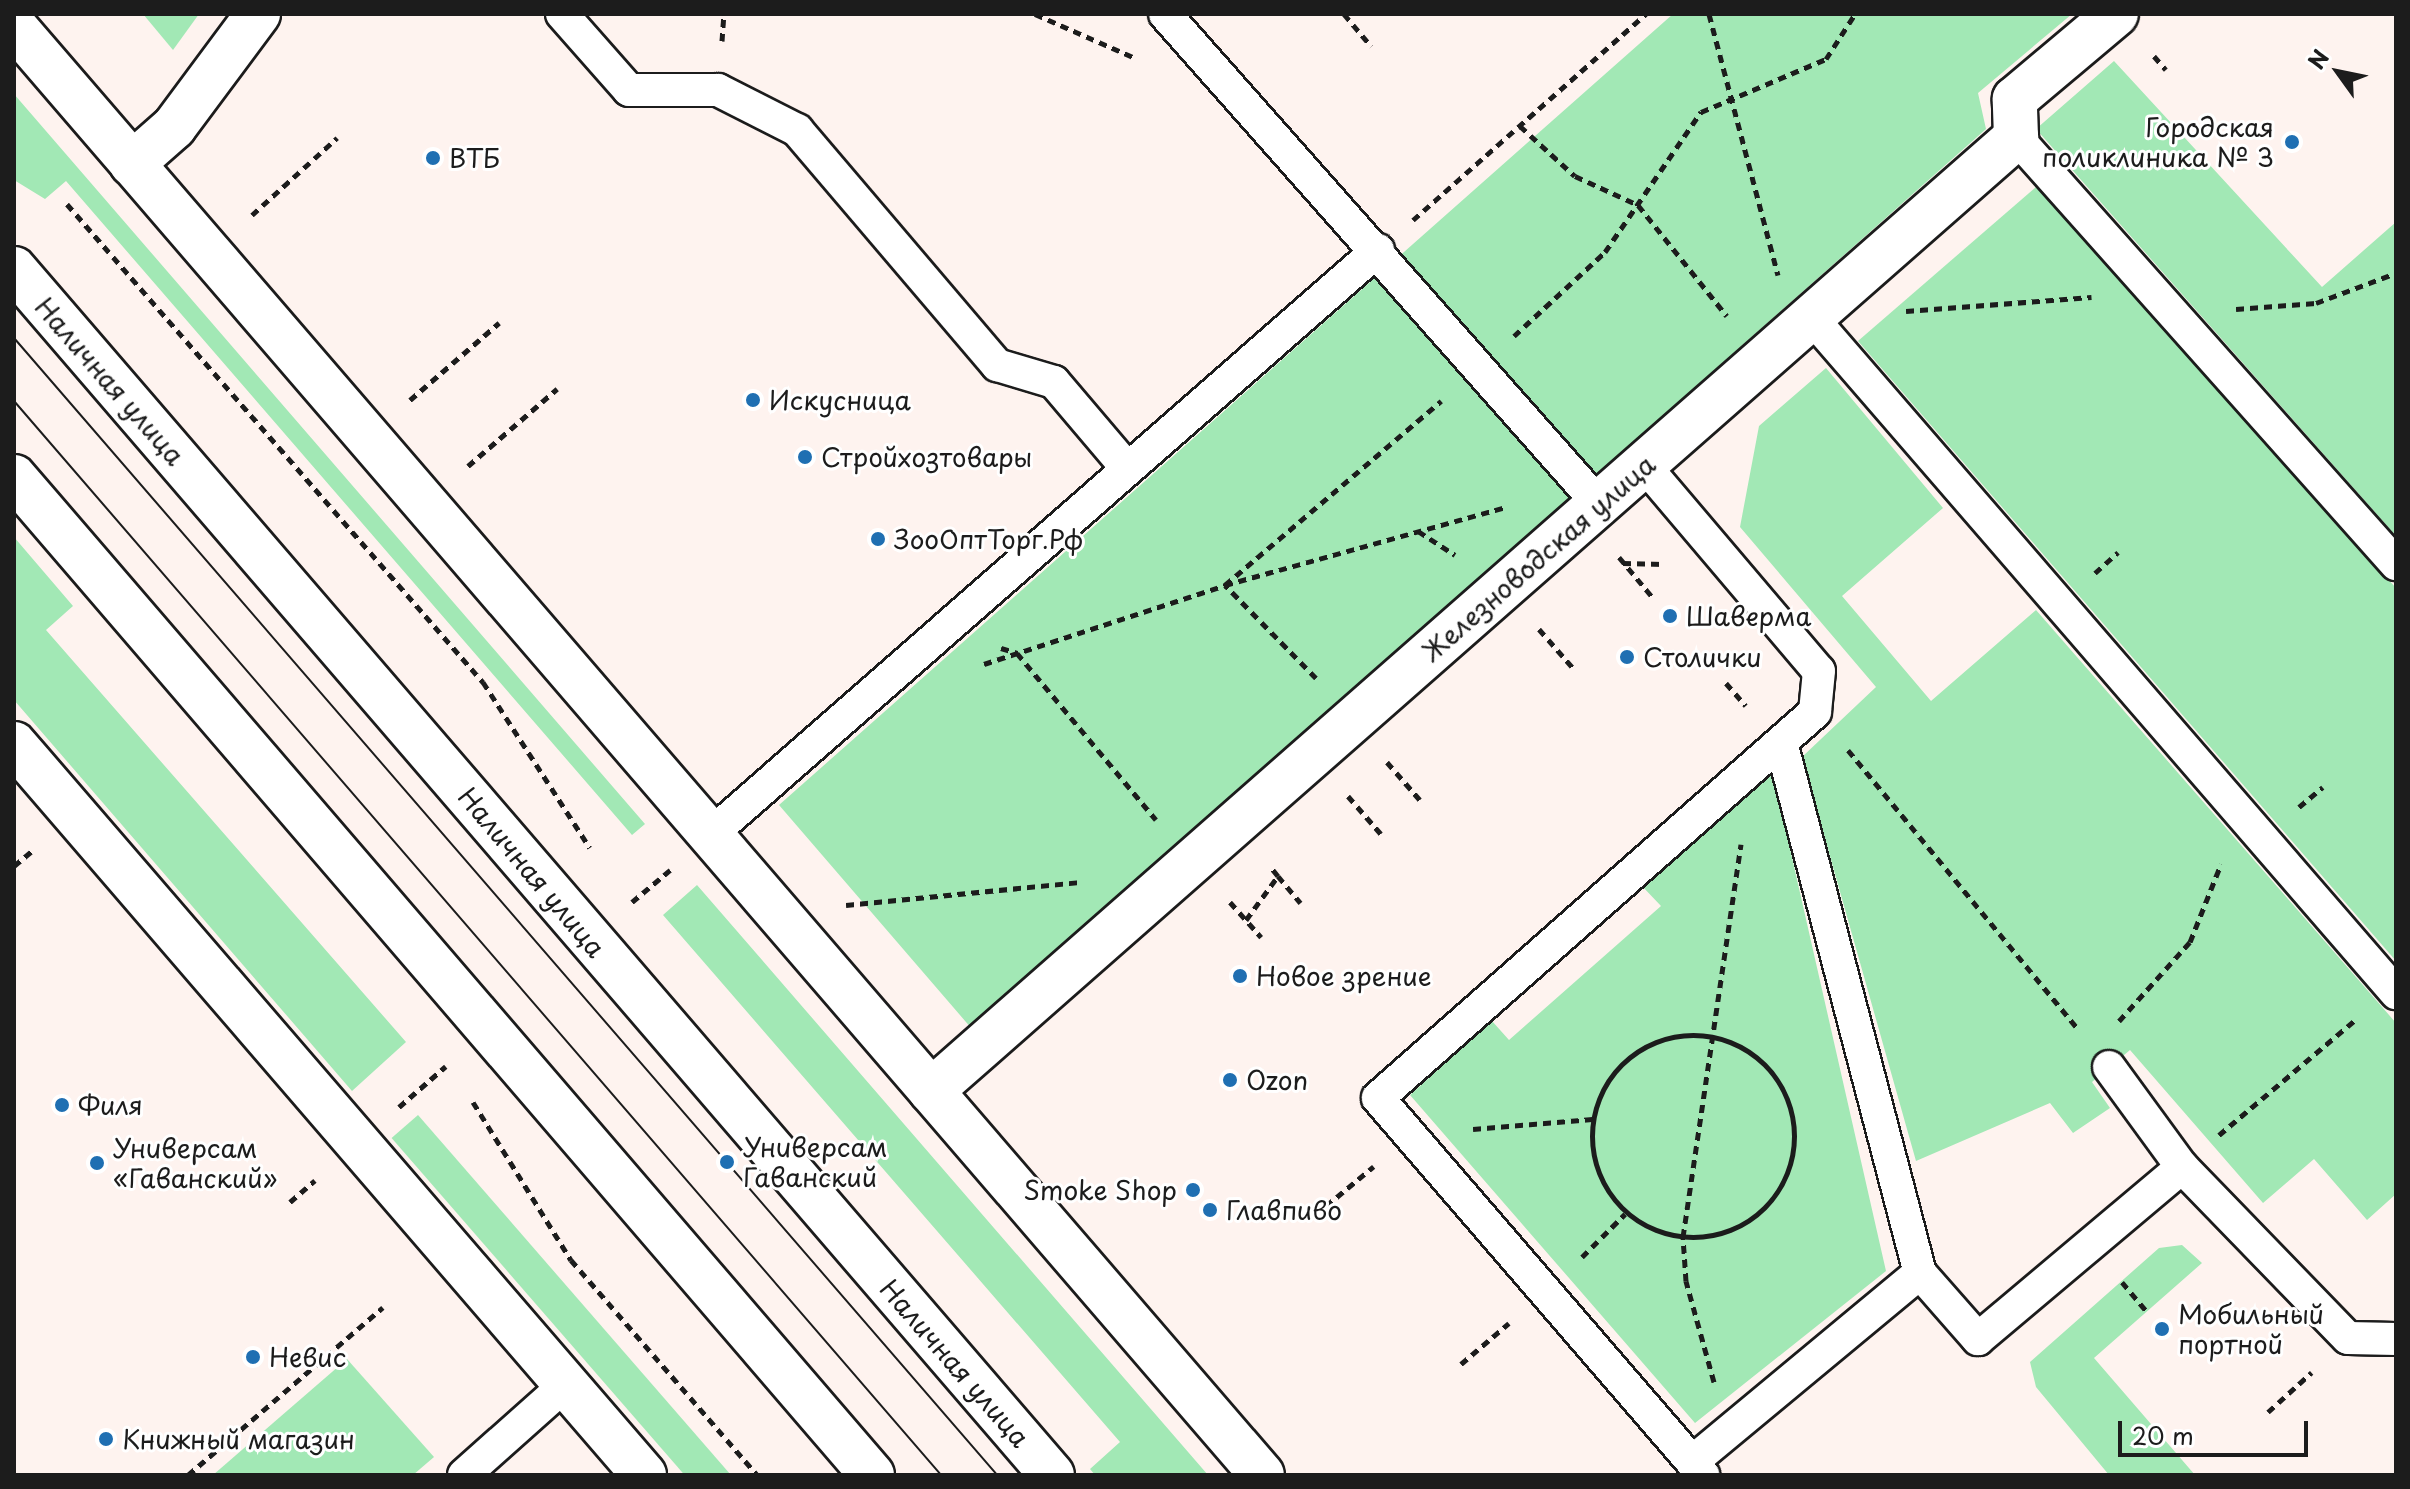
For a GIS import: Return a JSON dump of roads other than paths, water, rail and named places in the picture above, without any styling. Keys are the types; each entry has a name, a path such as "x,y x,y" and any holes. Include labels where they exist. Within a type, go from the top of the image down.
{"street":[{"path":"132,164 174,127 258,14"},
{"path":"2016,137 2015,99 2116,14"},
{"path":"14,26 1262,1475"},
{"name":"Железноводская улица","path":"931,1091 2016,137"},
{"name":"Наличная улица","path":"14,269 1052,1475"},
{"path":"14,477 872,1475"},
{"path":"14,744 644,1475"}],"lane":[{"path":"562,14 629,90 718,90 797,130 997,365 1054,382 1126,467"},
{"path":"1178,19 1598,503"},
{"path":"2016,137 2170,302 2396,564"},
{"path":"710,835 1126,467 1378,250"},
{"path":"1786,340 2241,813 2394,991"},
{"path":"1644,465 1819,671 1815,712 1782,746 1378,1098 1698,1469 1727,1433 1920,1273"},
{"path":"1782,746 1920,1273 1978,1339 2182,1167"},
{"path":"2102,1058 2182,1167 2348,1338 2396,1339"},
{"path":"464,1475 566,1384"}],"tram line":[{"path":"14,338 997,1475"},
{"path":"14,401 941,1475"}],"place":[{"name":"Городская поликлиника № 3","path":"2292,142"},
{"name":"ВТБ","path":"433,158"},
{"name":"Искусница","path":"753,400"},
{"name":"Стройхозтовары","path":"805,457"},
{"name":"ЗооОптТорг.Рф","path":"878,539"},
{"name":"Шаверма","path":"1670,616"},
{"name":"Столички","path":"1627,657"},
{"name":"Новое зрение","path":"1240,976"},
{"name":"Ozon","path":"1230,1080"},
{"name":"Филя","path":"62,1105"},
{"name":"Универсам Гаванский","path":"727,1162"},
{"name":"Универсам «Гаванский»","path":"97,1163"},
{"name":"Smoke Shop","path":"1193,1190"},
{"name":"Главпиво","path":"1210,1210"},
{"name":"Мобильный портной","path":"2162,1329"},
{"name":"Невис","path":"253,1357"},
{"name":"Книжный магазин","path":"106,1439"}]}
